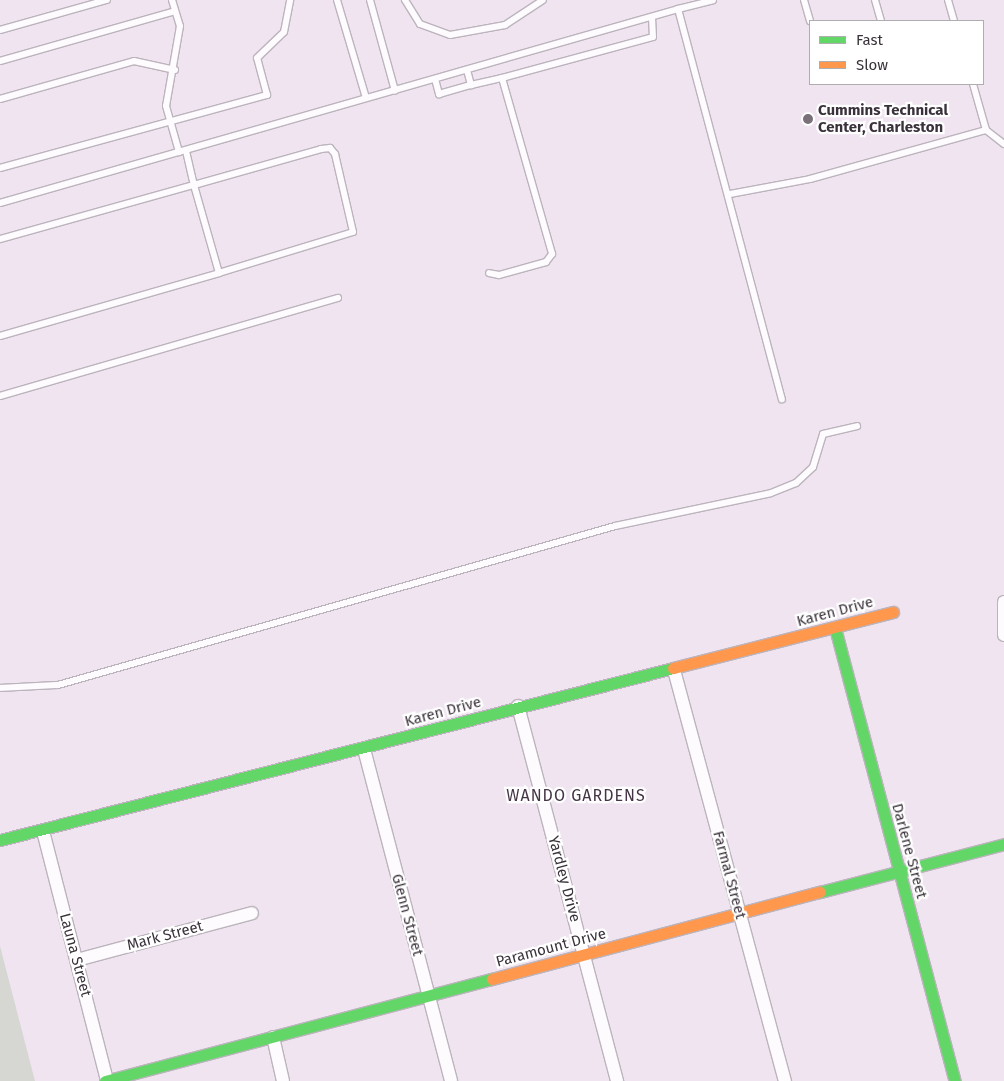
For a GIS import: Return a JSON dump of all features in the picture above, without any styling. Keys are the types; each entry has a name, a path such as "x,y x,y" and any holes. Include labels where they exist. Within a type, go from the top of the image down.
{"street":[{"path":"1004,602 1004,635"},
{"name":"Karen Drive","path":"0,840 43,831 364,749 518,706 674,670 893,612"},
{"name":"Darlene Street","path":"836,628 955,1081"},
{"name":"Farmal Street","path":"674,670 786,1081"},
{"name":"Yardley Drive","path":"518,706 618,1081"},
{"name":"Glenn Street","path":"364,749 450,1081"},
{"name":"Launa Street","path":"43,831 106,1081"},
{"name":"Paramount Drive","path":"106,1081 1004,844"},
{"name":"Mark Street","path":"77,960 252,913"},
{"path":"272,1037 283,1081"}],"lane":[{"path":"0,30 107,0"},
{"path":"172,0 180,26 175,70 166,106 194,185 219,273"},
{"path":"0,168 267,95 257,58 284,32 290,0"},
{"path":"337,0 366,98"},
{"path":"370,0 395,91"},
{"path":"405,0 420,24 450,35 506,25 543,0"},
{"path":"0,203 713,0"},
{"path":"804,0 810,20"},
{"path":"875,0 881,20"},
{"path":"948,0 954,20"},
{"path":"678,9 730,194 782,399"},
{"path":"0,61 175,11"},
{"path":"435,79 439,94 653,37 652,17"},
{"path":"0,99 134,61 175,70"},
{"path":"467,70 471,85"},
{"path":"489,273 499,275 546,262 552,254 502,78"},
{"path":"973,85 986,130 1004,144"},
{"path":"730,194 810,179 986,130"},
{"path":"0,239 321,149 335,154 353,232 0,336"},
{"path":"0,396 338,298"},
{"path":"0,688 58,685 616,526 771,494 796,483 813,467 823,434 857,426"}],"shaded area":[{"path":"0,946 35,1081 0,1081"}],"traffic: fast":[{"path":"835,628 955,1081"},
{"path":"0,840 673,668"},
{"path":"820,892 1004,844"},
{"path":"105,1081 492,979"}],"traffic: slow":[{"path":"673,668 893,612"},
{"path":"492,979 820,892"}],"place":[{"name":"Cummins Technical Center, Charleston","path":"808,119"}],"district":[{"name":"WANDO GARDENS","path":"576,796"}]}
